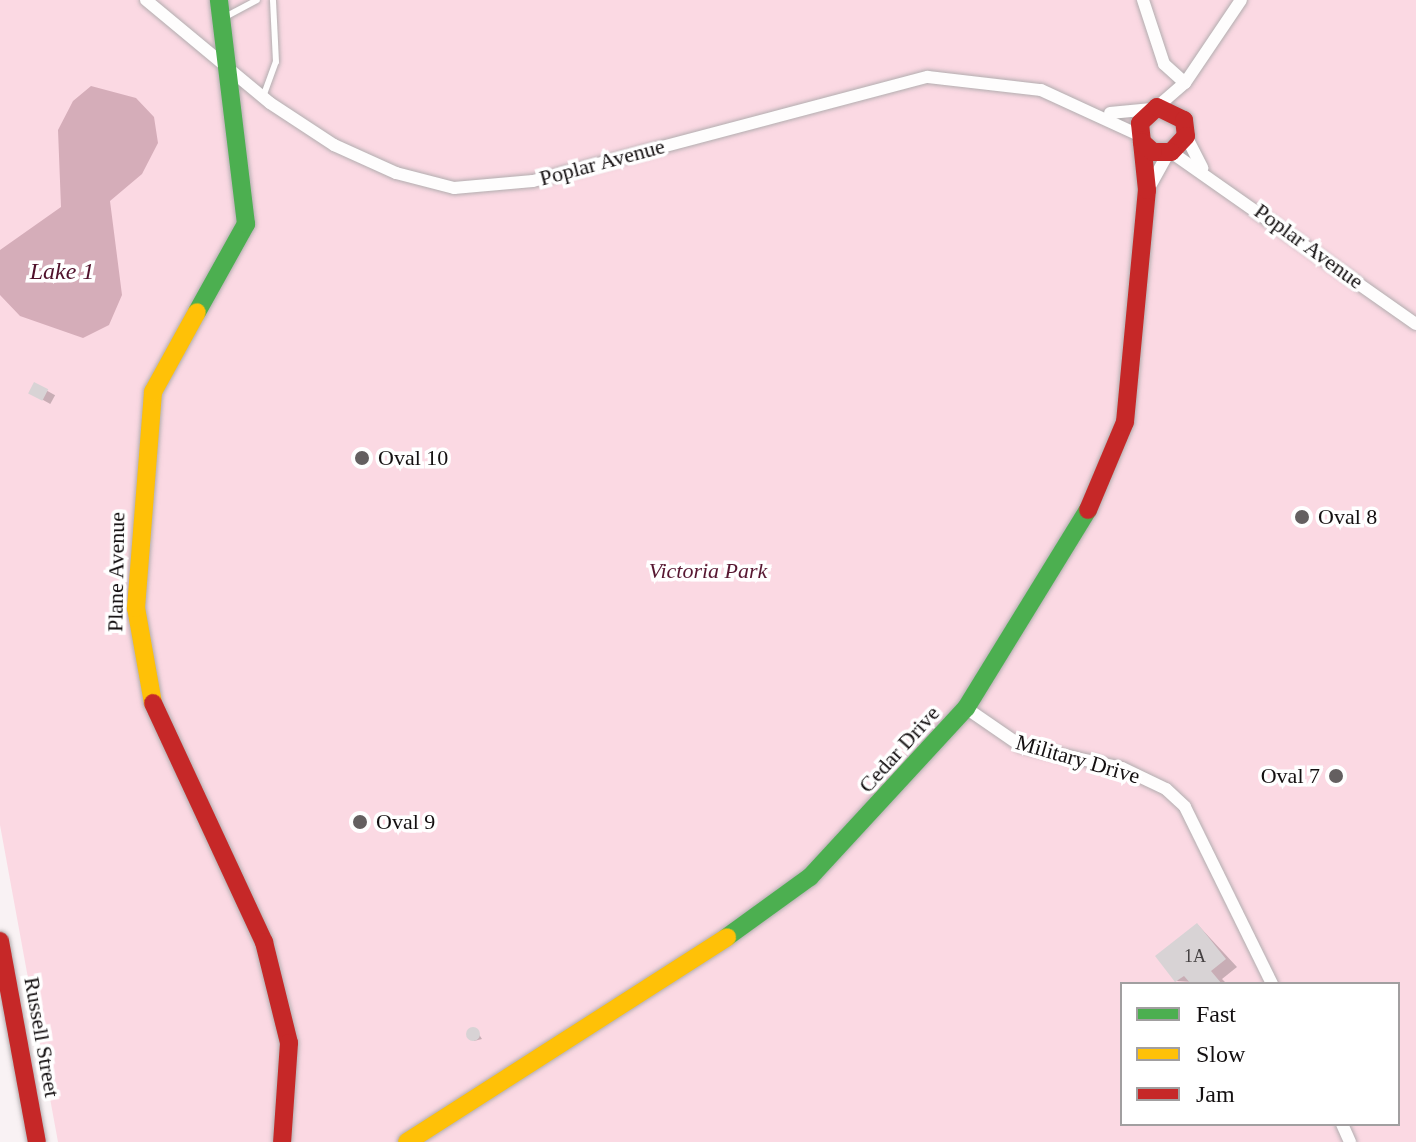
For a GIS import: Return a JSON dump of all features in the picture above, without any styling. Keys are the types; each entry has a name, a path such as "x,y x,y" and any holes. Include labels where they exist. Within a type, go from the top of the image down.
{"street":[{"name":"Poplar Avenue","path":"146,0 263,97 371,163 469,189 533,181 909,79 998,80 1103,113 1140,138"},
{"name":"Plane Avenue","path":"219,0 223,65 242,150 246,224 153,392 136,608 152,700 264,942 289,1043 282,1142"},
{"path":"1143,0 1164,64 1185,83"},
{"path":"1185,83 1179,113 1186,136 1169,153 1140,138 1154,108 1185,83 1241,0"},
{"name":"Poplar Avenue","path":"1103,113 1154,108"},
{"path":"1154,108 1179,113"},
{"name":"Poplar Avenue","path":"1186,136 1202,168"},
{"name":"Cedar Drive","path":"407,1142 703,955 810,877 966,708 1058,566 1114,461 1125,422 1147,190 1140,138"},
{"name":"Poplar Avenue","path":"1169,153 1202,168 1416,324"},
{"name":"Cedar Drive","path":"1147,190 1169,153"},
{"name":"Military Drive","path":"966,708 1021,746 1136,772 1166,789 1185,807 1271,982"},
{"name":"Russell Street","path":"0,941 37,1142"}],"lane":[{"path":"219,22 257,0"},
{"path":"263,97 276,62 273,0"}],"green space":[{"name":"Victoria Park","path":"0,0 1416,0 1416,1142 58,1142 0,825"}],"water":[{"name":"Lake 1","path":"91,86 136,98 154,117 158,143 142,174 110,201 122,295 109,325 83,338 20,316 0,295 0,250 61,207 58,130 73,101"}],"building":[{"path":"34,382 48,389 42,401 28,394"},
{"path":"1197,923 1226,959 1211,971 1220,982 1189,982 1184,976 1175,982 1155,956"},
{"path":"473,1027 480,1034 473,1041 466,1034"}],"traffic: fast":[{"path":"197,312 246,224 219,0"},
{"path":"727,937 810,877 966,708 1088,510"}],"traffic: slow":[{"path":"153,703 136,608 153,392 197,312"},
{"path":"407,1142 727,937"}],"traffic: jam":[{"path":"1088,510 1125,422 1147,190 1140,123 1157,107 1184,120 1186,136 1171,152 1153,152 1142,142"},
{"path":"153,703 264,942 289,1043 282,1142"},
{"path":"0,941 37,1142"}],"place":[{"name":"Oval 10","path":"362,458"},
{"name":"Oval 8","path":"1302,517"},
{"name":"Oval 7","path":"1336,776"},
{"name":"Oval 9","path":"360,822"}]}
